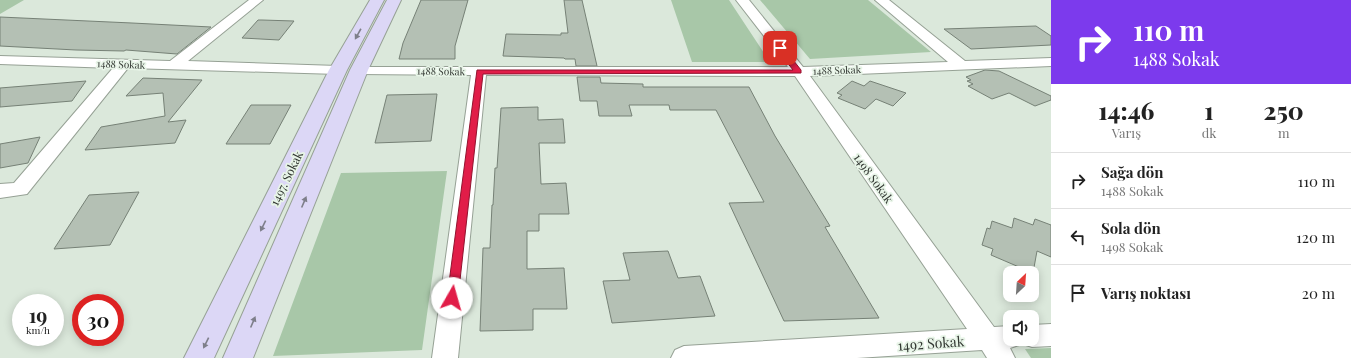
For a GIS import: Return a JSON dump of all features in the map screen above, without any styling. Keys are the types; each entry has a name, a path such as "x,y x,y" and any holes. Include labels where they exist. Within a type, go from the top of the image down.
{"street":[{"path":"174,65 257,0"},
{"name":"1497. Sokak","path":"238,358 377,0"},
{"name":"1497. Sokak","path":"199,358 349,70 394,0"},
{"name":"1498 Sokak","path":"742,0 798,72 1000,345"},
{"path":"881,0 962,66"},
{"name":"1488 Sokak","path":"0,60 349,70 479,72 798,72 1051,62"},
{"path":"0,190 20,188 124,64"},
{"path":"445,358 479,72"},
{"path":"1039,336 1051,335"},
{"name":"1492 Sokak","path":"684,358 787,355 1000,345"}],"green space":[{"path":"0,0 24,0 0,14"},
{"path":"671,0 729,0 770,62 692,62"},
{"path":"760,0 868,0 931,52 810,59"},
{"path":"447,171 422,350 273,356 341,173"},
{"path":"1051,348 1051,358 1031,358 1025,349"}],"building":[{"path":"421,0 468,0 455,46 455,59 399,59 403,43"},
{"path":"564,0 582,0 597,66 576,66 575,59 503,56 506,34 561,35 561,33 568,33"},
{"path":"0,17 211,27 177,54 126,50 76,50 0,46"},
{"path":"258,20 294,21 279,40 242,38"},
{"path":"1036,26 1051,36 1051,45 971,49 944,29"},
{"path":"985,70 999,71 1051,96 1051,100 1035,106 1009,93 992,99 968,86 973,84 967,81 971,80 966,77"},
{"path":"577,77 600,77 601,83 643,84 643,87 749,87 775,136 830,226 825,227 879,318 784,321 729,203 764,202 716,110 670,110 669,105 629,105 632,116 599,116 597,101 580,101"},
{"path":"143,78 202,80 168,122 186,120 175,143 85,150 101,127 165,116 163,93 126,96"},
{"path":"86,81 72,101 0,107 0,88"},
{"path":"852,81 864,86 870,81 906,93 893,106 876,99 865,109 838,98 842,95 837,93"},
{"path":"437,94 431,141 375,143 387,95"},
{"path":"251,105 291,105 270,144 226,144"},
{"path":"538,107 538,120 563,119 565,143 539,143 541,184 566,183 569,214 539,214 539,231 527,231 527,269 564,268 567,309 533,309 533,330 480,331 483,248 490,248 492,205 495,168 497,168 501,108"},
{"path":"40,137 28,163 0,168 0,144"},
{"path":"139,192 110,245 54,249 89,195"},
{"path":"1014,218 1033,225 1035,219 1051,225 1051,257 1037,251 1034,266 1017,266 991,255 993,249 982,245 987,228 990,229 992,221 1012,228"},
{"path":"668,251 678,278 700,276 715,316 612,323 603,281 630,280 623,253"}],"route":[{"path":"452,298 479,72 798,72 780,48"}]}
